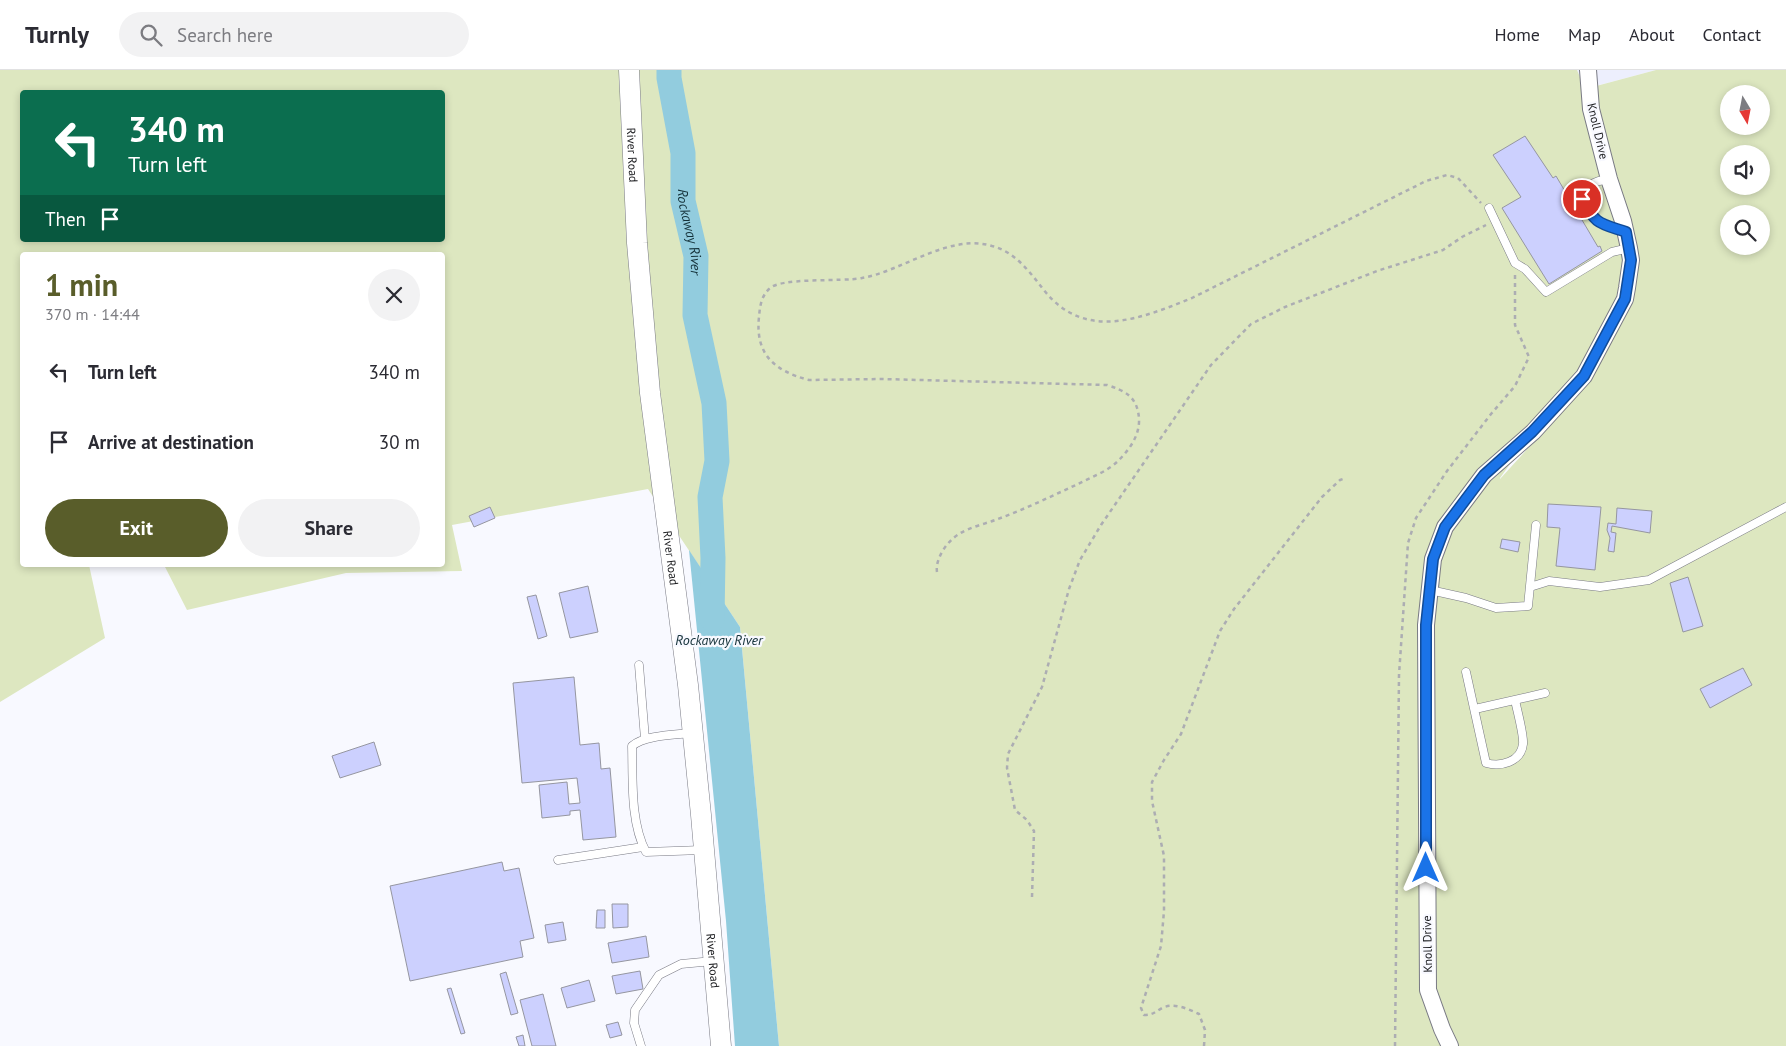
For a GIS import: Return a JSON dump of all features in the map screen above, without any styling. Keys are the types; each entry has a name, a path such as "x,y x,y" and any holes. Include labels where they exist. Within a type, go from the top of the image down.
{"street":[{"name":"River Road","path":"629,70 637,243 650,393 693,733 721,1046"},
{"name":"Knoll Drive","path":"1450,1046 1428,990 1426,625 1433,559 1445,527 1484,475 1532,432 1584,376 1625,299 1631,260 1628,240 1609,179 1591,109 1588,70"}],"lane":[{"path":"1488,208 1515,262 1525,269 1546,292 1612,252 1628,240 1592,217 1582,199 1584,190 1595,181 1609,179"},
{"path":"1530,587 1550,581 1600,587 1649,580 1786,507"},
{"path":"1430,590 1466,598 1496,608 1528,606 1536,525"},
{"path":"639,665 645,739"},
{"path":"1466,672 1486,764 1495,766 1512,761 1519,755 1524,743 1515,700"},
{"path":"1475,709 1545,693"},
{"path":"693,733 645,739 632,746 633,787 639,839 646,852 704,850"},
{"path":"558,860 644,847"},
{"path":"641,1046 634,1023 635,1010 659,975 682,964 714,961"}],"path":[{"path":"937,572 936,567 945,547 958,534 1008,516 1064,491 1100,474 1117,462 1135,439 1139,425 1138,413 1133,398 1125,391 1107,385 890,379 809,380 798,377 776,367 764,354 758,331 761,300 769,287 794,281 841,281 863,278 952,246 978,243 993,246 1015,258 1052,298 1071,314 1089,319 1115,322 1154,313 1192,298 1426,181 1448,175 1458,178 1488,208"},
{"path":"1032,897 1034,831 1027,820 1014,810 1007,768 1008,754 1042,687 1069,588 1080,560 1101,525 1211,365 1251,324 1323,291 1443,250 1462,237 1484,225 1494,222"},
{"path":"1204,1046 1206,1030 1199,1014 1184,1006 1164,1007 1154,1015 1144,1015 1140,1008 1161,946 1164,911 1164,856 1152,801 1152,782 1181,734 1220,630 1234,608 1322,497 1340,480 1346,478"}],"shaded area":[{"path":"1577,70 1656,70 1584,89"}],"green space":[{"path":"0,70 1577,70 1585,89 1656,70 1786,70 1786,1046 779,1046 740,627 648,489 452,525 462,571 346,573 187,610 165,567 445,567 445,252 20,252 20,567 89,567 105,638 0,702","holes":["1611,324 1590,380 1500,479 1500,478"]}],"water":[{"name":"Rockaway River","path":"689,550 740,627 779,1046 735,1046 726,921"}],"building":[{"path":"1525,136 1553,178 1556,176 1602,251 1549,284 1502,208 1521,197 1493,155"},
{"path":"1548,504 1601,507 1595,570 1556,566 1560,528 1547,527"},
{"path":"490,507 495,518 474,527 469,516"},
{"path":"1617,508 1652,511 1650,533 1612,526 1611,532 1616,533 1614,552 1608,551 1610,538 1607,530 1608,523 1616,524"},
{"path":"1502,539 1520,542 1518,552 1500,548"},
{"path":"1688,577 1703,626 1683,632 1670,583"},
{"path":"588,586 598,632 570,638 559,593"},
{"path":"536,595 547,636 538,639 527,597"},
{"path":"1743,668 1752,685 1710,708 1700,689"},
{"path":"574,677 580,745 599,743 601,769 610,768 616,837 583,840 580,810 570,811 570,815 542,818 539,785 567,782 569,804 580,803 577,778 522,783 513,683"},
{"path":"374,742 381,765 340,778 332,756"},
{"path":"502,862 504,871 519,868 534,938 520,941 523,957 410,981 390,886"},
{"path":"612,904 628,904 628,927 613,928"},
{"path":"597,910 605,910 605,928 596,928"},
{"path":"563,922 566,940 548,943 545,925"},
{"path":"646,936 649,957 612,963 608,943"},
{"path":"640,971 643,989 616,994 612,976"},
{"path":"506,972 518,1013 511,1015 500,974"},
{"path":"589,980 595,1001 567,1008 561,988"},
{"path":"451,988 465,1033 461,1034 447,989"},
{"path":"543,994 556,1046 532,1046 520,1000"},
{"path":"618,1022 622,1035 610,1038 606,1025"},
{"path":"523,1035 525,1046 519,1046 516,1037"}],"waterway":[{"name":"Rockaway River","path":"669,70 683,153 683,201 696,256 695,315 714,403 717,461 710,497 713,558 712,619"}],"route":[{"path":"1426,868 1426,625 1433,559 1445,527 1484,475 1532,432 1584,376 1625,299 1631,260 1626,232 1598,222 1592,217 1582,199"}]}
